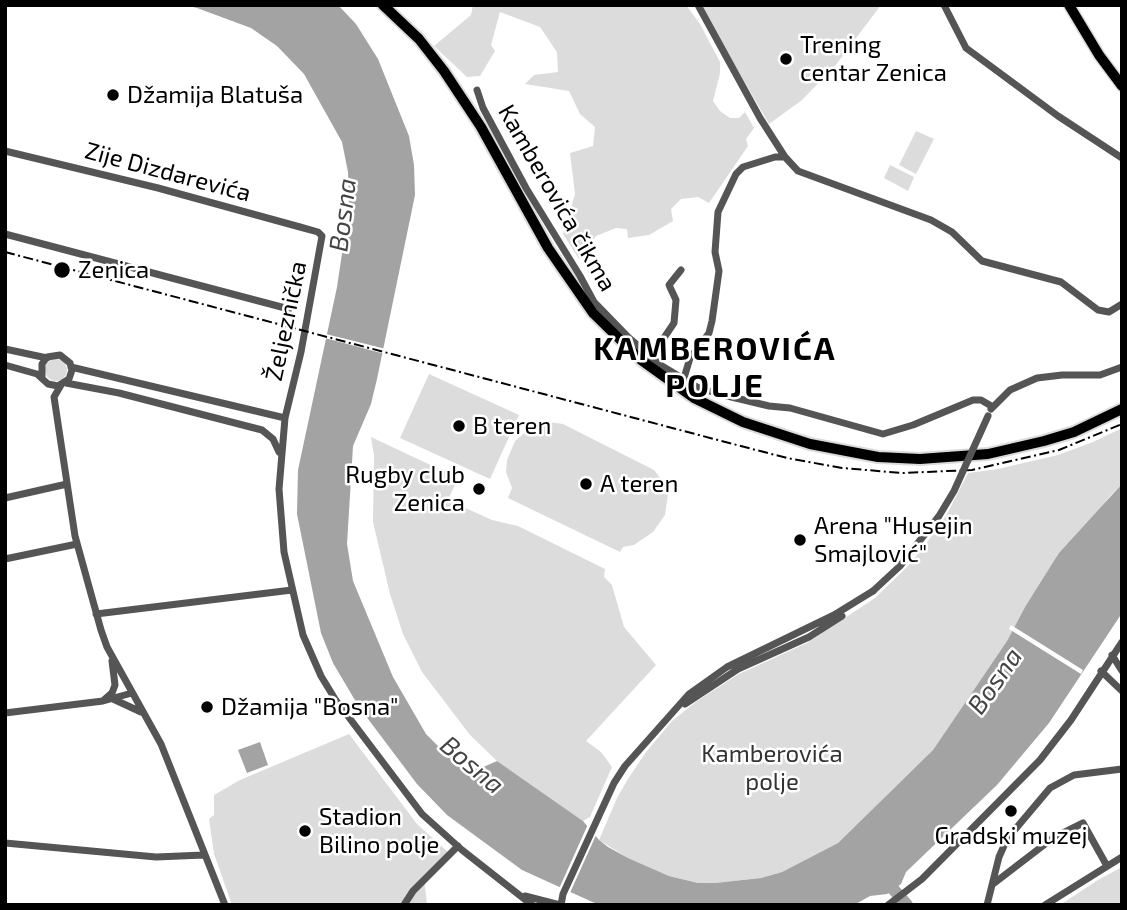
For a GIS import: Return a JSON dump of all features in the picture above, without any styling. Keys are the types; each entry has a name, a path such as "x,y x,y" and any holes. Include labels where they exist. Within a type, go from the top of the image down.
{"highway":[{"path":"383,5 419,39 444,71 481,127 548,248 589,307 641,360 694,398 758,428 810,444 878,457 920,459 988,454 1044,441 1074,432 1122,409"}],"main road":[{"path":"1069,5 1099,55 1122,86"}],"street":[{"path":"698,5 745,92 785,157 799,171 944,226 975,256 989,264 1061,282 1103,312 1114,311 1122,304"},
{"path":"944,5 966,48 1058,116 1122,158"},
{"name":"Kamberovića čikma","path":"477,90 526,188 594,302 651,357 697,387 769,406 790,408 883,434 913,425 973,400 981,400 993,407"},
{"name":"Zije Dizdarevića","path":"5,151 158,188 320,233"},
{"path":"684,378 690,358 709,332 712,321 719,271 715,252 718,212 736,174 743,167 775,157 785,157"},
{"name":"Željeznička","path":"320,233 322,239 301,352 284,422 279,509 284,552 309,652 335,699 422,814 532,905"},
{"path":"5,234 289,309"},
{"path":"651,357 674,323 676,300 669,285 681,270"},
{"path":"5,349 47,358 60,355 67,359 71,367 71,376 54,397 77,544 116,685 103,701"},
{"path":"47,358 42,364 43,379 57,418"},
{"path":"5,365 43,379 53,386 63,384 97,388 262,430 278,431 284,422 71,367"},
{"path":"521,895 556,901 625,766 689,694 719,671 834,615 873,591 900,566 939,516 962,475 993,407 1010,390 1037,378 1062,374 1100,375 1122,366"},
{"path":"262,430 273,439 281,455"},
{"path":"5,498 67,484"},
{"path":"5,558 77,544"},
{"path":"96,614 292,590"},
{"path":"889,904 943,859 1040,760 1071,720 1122,642"},
{"path":"107,647 161,744 225,905"},
{"path":"1112,655 1122,671"},
{"path":"1101,671 1122,691"},
{"path":"5,713 103,701 132,693"},
{"path":"113,699 128,704 144,715"},
{"path":"987,905 1003,847 1011,832 1050,788 1074,775 1122,769"},
{"path":"992,884 1053,838 1083,823 1107,866"},
{"path":"5,843 156,857 204,855"},
{"path":"404,905 413,891 458,846"},
{"path":"1045,905 1122,857"}],"green space":[{"path":"473,5 686,5 700,24 720,62 713,101 720,111 730,118 739,118 745,112 754,128 746,139 748,146 709,203 698,197 681,199 671,209 673,221 649,235 628,238 627,229 616,228 596,236 579,259 563,234 575,194 570,153 593,146 595,127 580,114 569,91 525,84 534,75 558,72 557,52 540,27 500,12 491,45 495,51 480,76 467,77 434,46 471,15"},
{"name":"Trening centar Zenica","path":"700,5 881,5 835,66 802,100 769,124"},
{"path":"916,131 934,139 916,174 899,165"},
{"path":"890,165 914,177 908,191 884,178"},
{"path":"56,359 64,362 67,370 64,378 56,381 48,378 45,370 48,362"},
{"name":"B teren","path":"429,374 519,415 490,479 400,438"},
{"path":"549,422 563,424 654,470 665,484 668,494 665,515 653,532 634,545 623,547 620,552 508,498 512,488 506,472 507,460 515,441 529,429"},
{"name":"Kamberovića polje","path":"1122,428 1122,484 1025,607 1007,641 933,750 838,843 782,872 761,878 698,883 669,876 628,858 599,840 628,779 672,721 739,674 807,643 875,598 908,566 928,541 946,516 968,473 1058,455"},
{"path":"371,437 458,478 448,500 492,520 518,526 605,569 604,577 612,585 624,627 656,665 586,741 601,752 612,767 590,817 583,821 497,761 470,735 422,672 403,634 390,594 373,522 374,455"},
{"name":"Stadion Bilino polje","path":"349,734 417,824 448,852 424,877 427,905 232,905 214,854 209,819 214,815 214,795 240,780"},
{"path":"1122,867 1122,905 1060,905 1098,880"}],"water":[{"name":"Bosna","path":"185,5 338,5 356,24 378,59 409,136 415,195 371,404 353,446 347,544 353,581 393,677 426,734 459,765 469,769 481,768 497,761 583,821 608,847 628,858 669,876 698,883 715,883 761,878 782,872 838,843 933,750 1007,641 1059,553 1122,484 1122,613 1049,723 997,785 906,872 901,884 887,894 870,896 854,905 599,905 522,870 447,815 417,784 359,707 333,663 321,633 297,514 298,470 337,287 349,207 348,172 342,142 304,74 277,46 251,28"},
{"path":"260,742 268,765 247,773 238,750"}],"pier":[{"path":"322,333 386,349 385,354 321,337"},
{"path":"1011,625 1083,670 1081,674 1009,629"},
{"path":"589,822 597,833 569,895 558,891"}],"waterway":[{"path":"882,881 907,905"}],"railway":[{"path":"5,252 787,458 842,468 902,473 972,470 1059,450 1122,424"}],"place":[{"name":"Trening centar Zenica","path":"786,59"},
{"name":"Džamija Blatuša","path":"113,95"},
{"name":"Zenica","path":"62,270"},
{"name":"B teren","path":"459,426"},
{"name":"A teren","path":"586,484"},
{"name":"Rugby club Zenica","path":"479,489"},
{"name":"Arena \"Husejin Smajlović\"","path":"800,540"},
{"name":"Džamija \"Bosna\"","path":"207,707"},
{"name":"Gradski muzej","path":"1011,811"},
{"name":"Stadion Bilino polje","path":"305,831"}],"district":[{"name":"KAMBEROVIĆA POLJE","path":"715,368"}]}
